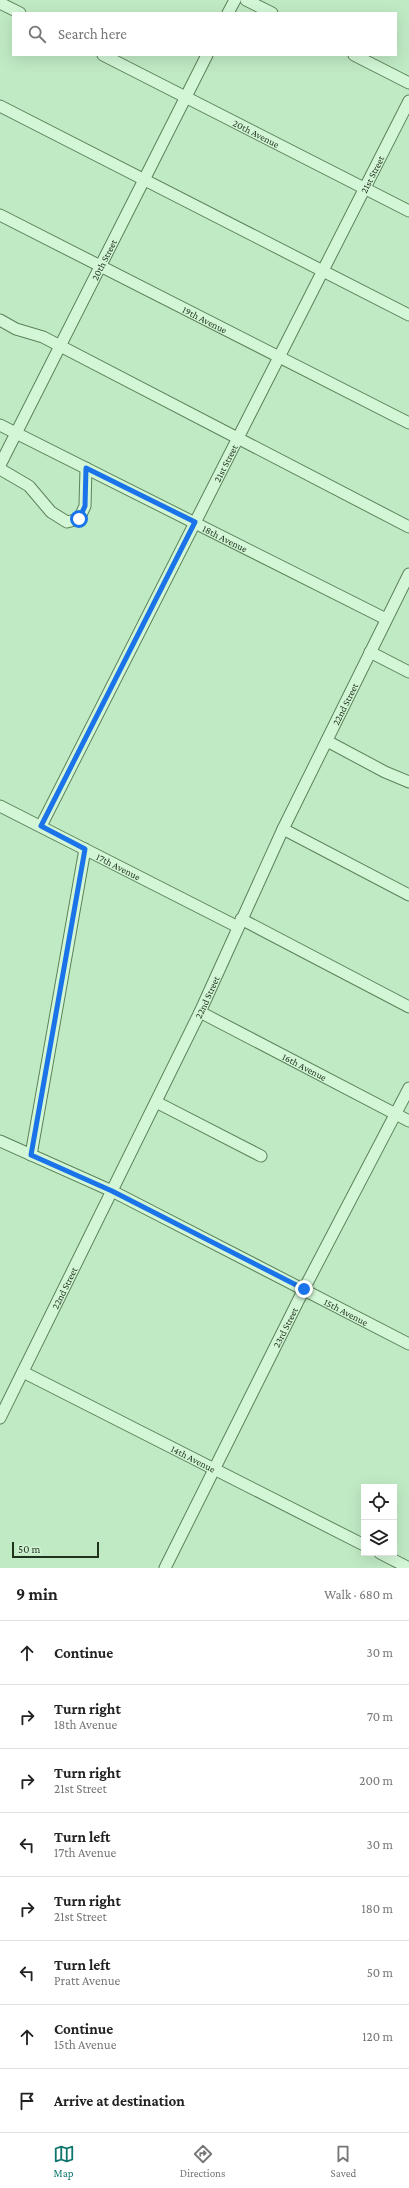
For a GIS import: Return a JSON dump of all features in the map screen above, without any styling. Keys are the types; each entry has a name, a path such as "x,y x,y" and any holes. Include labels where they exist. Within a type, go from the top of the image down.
{"street":[{"path":"229,12 235,0"},
{"path":"246,0 270,12"},
{"path":"0,3 18,12"},
{"name":"20th Avenue","path":"105,56 409,211"},
{"name":"20th Street","path":"0,465 206,56"},
{"path":"356,56 409,83"},
{"name":"21st Street","path":"41,826 409,101"},
{"path":"0,106 322,272 409,315"},
{"name":"19th Avenue","path":"0,215 409,423"},
{"path":"0,320 16,328 43,337 409,526"},
{"name":"18th Avenue","path":"0,425 386,619"},
{"path":"0,469 29,486 51,512 67,522 79,519 85,506 86,468"},
{"name":"22nd Street","path":"0,1418 200,1012 239,923 283,829 409,574"},
{"path":"370,652 409,672"},
{"path":"327,740 385,772 409,782"},
{"name":"17th Avenue","path":"0,806 409,1007"},
{"path":"283,829 409,895"},
{"path":"31,1155 85,849"},
{"name":"16th Avenue","path":"200,1012 409,1121"},
{"name":"23rd Street","path":"164,1568 304,1289 409,1088"},
{"path":"156,1102 261,1156"},
{"name":"15th Avenue","path":"0,1141 112,1191 409,1344"},
{"name":"14th Avenue","path":"23,1372 361,1543"},
{"path":"386,1556 409,1568"}],"route":[{"path":"79,519 85,506 86,468 195,522 41,826 85,849 31,1155 112,1191 304,1289"}]}
